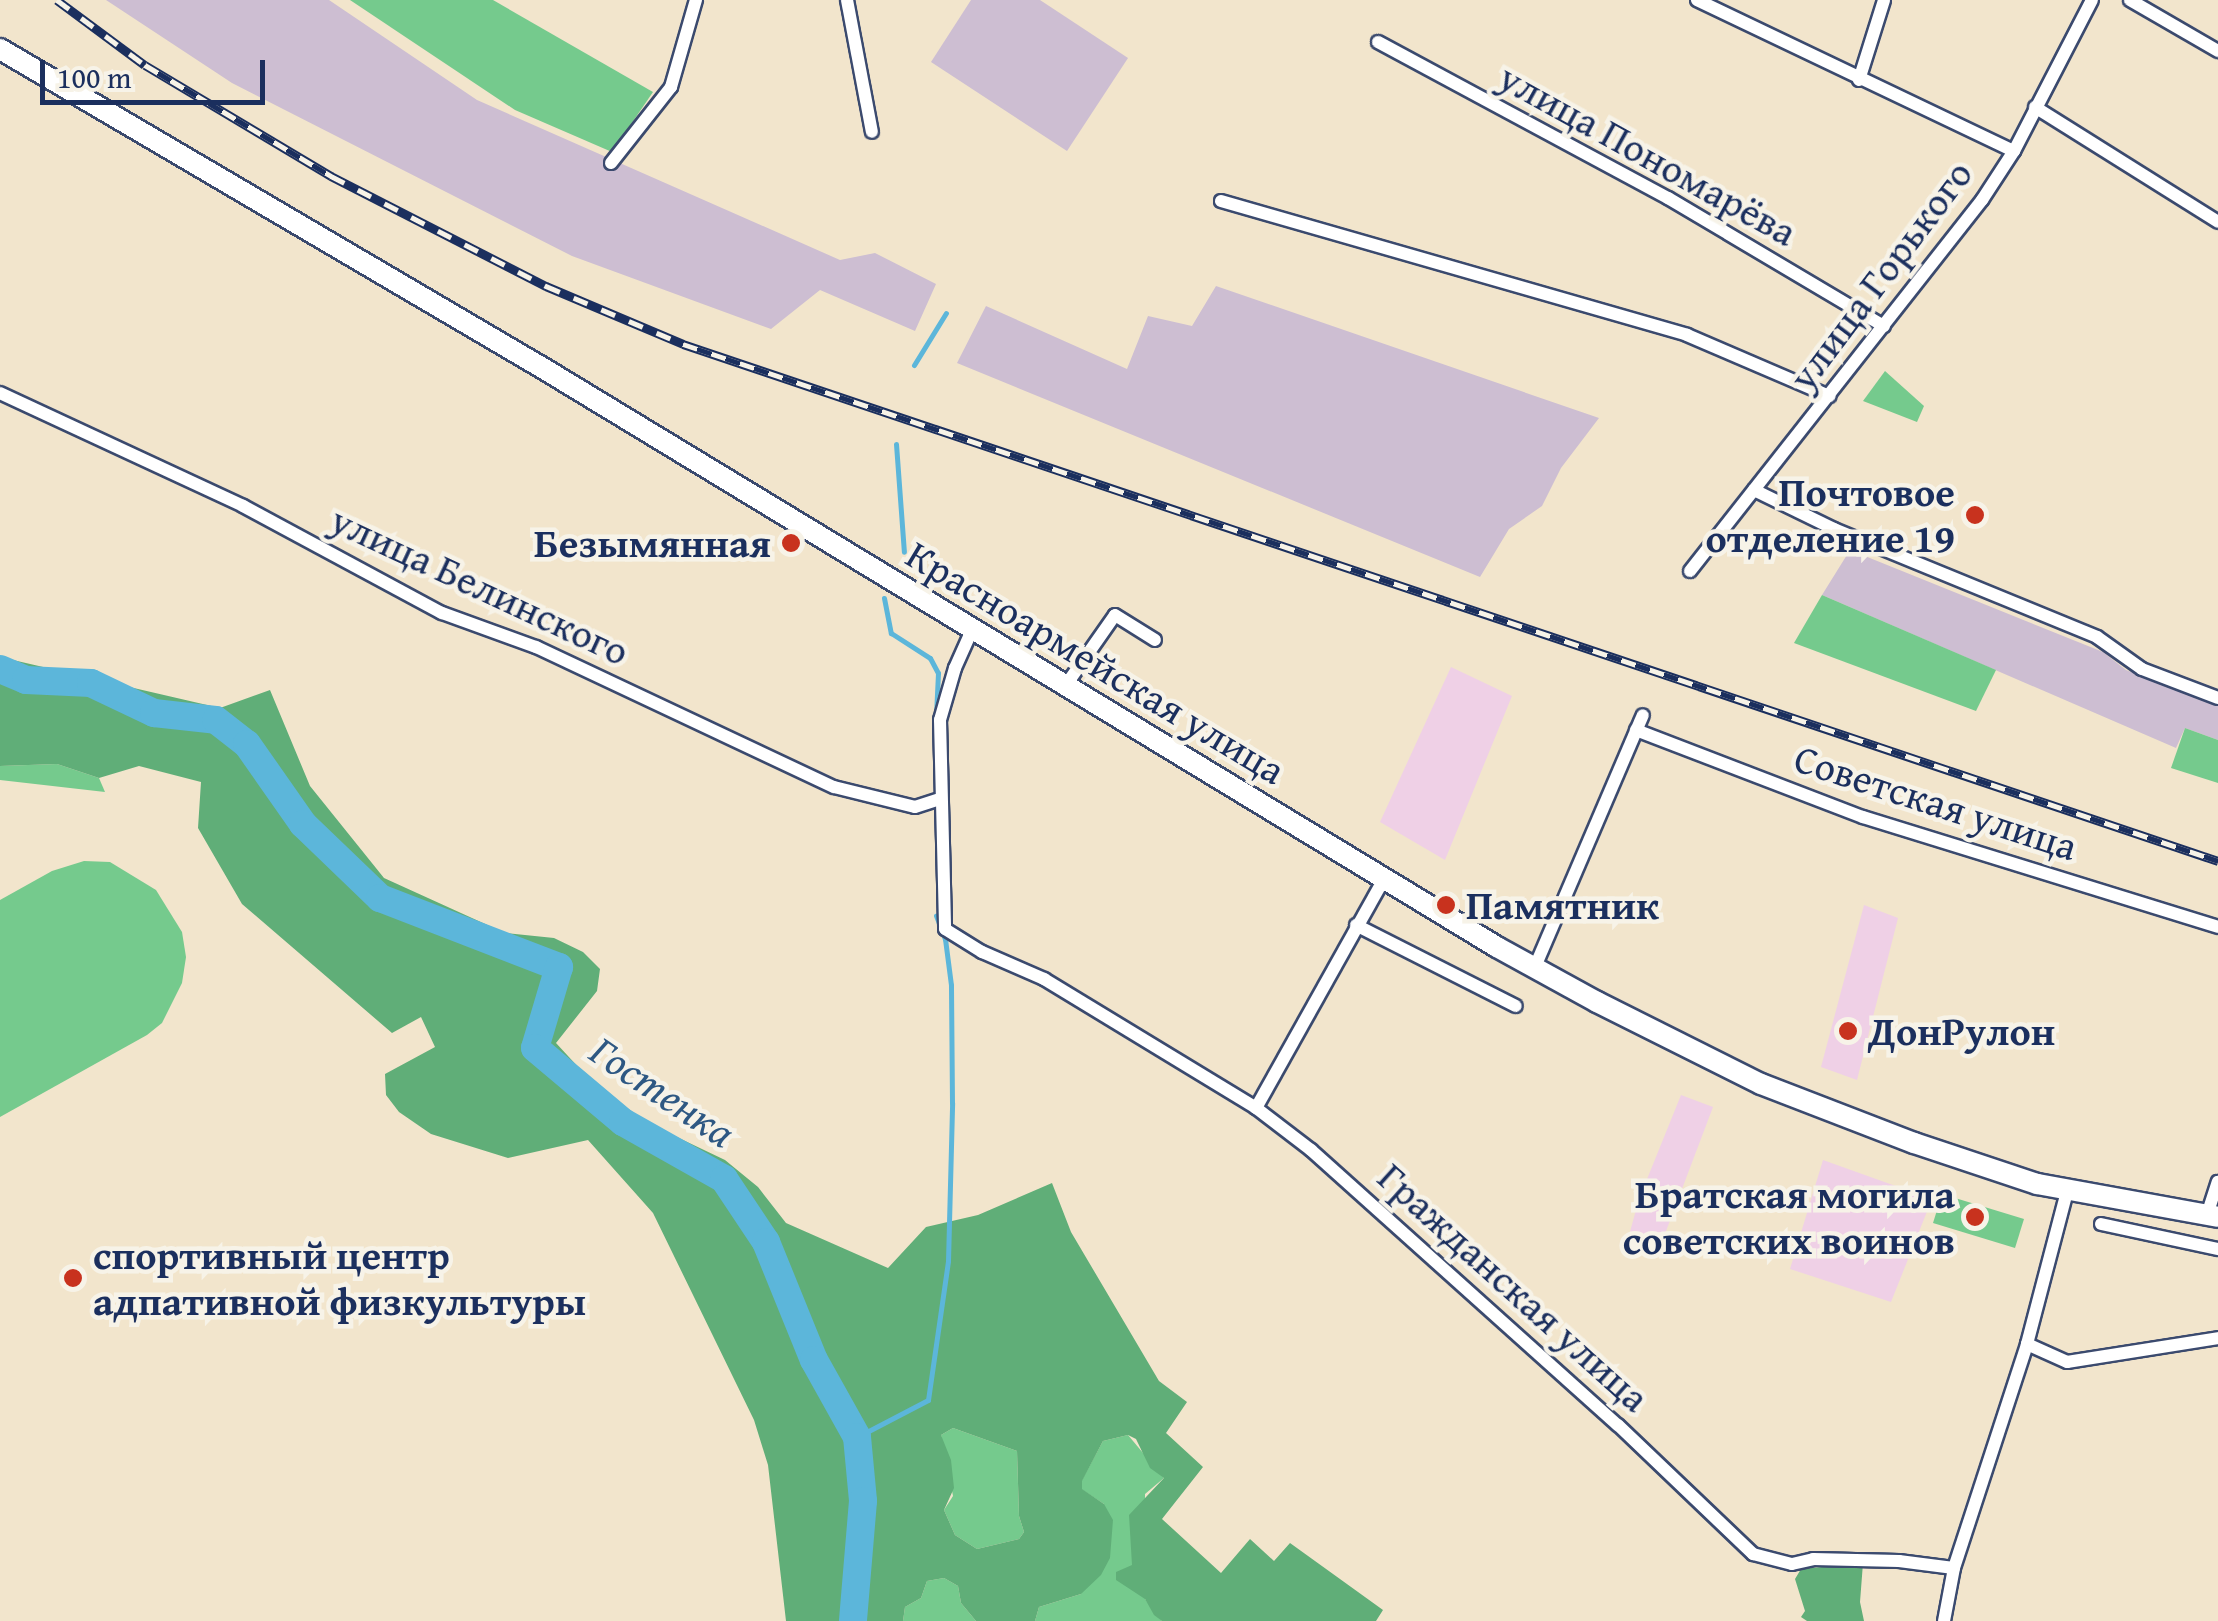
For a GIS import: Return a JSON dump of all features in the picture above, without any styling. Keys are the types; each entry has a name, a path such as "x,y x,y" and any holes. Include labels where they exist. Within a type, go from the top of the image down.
{"main road":[{"name":"Красноармейская улица","path":"0,49 546,370 1534,969 1761,1084 1914,1144 2067,1191 2212,1216"}],"street":[{"path":"611,163 671,87 696,0"},
{"path":"847,0 872,132"},
{"path":"1697,0 2014,151"},
{"path":"1859,80 1884,0"},
{"name":"улица Горького","path":"1690,571 1982,200 2014,151 2092,0"},
{"path":"2130,0 2218,51"},
{"name":"улица Пономарёва","path":"1378,42 1668,198 1884,326"},
{"path":"2036,107 2218,222"},
{"path":"1221,200 1688,335 1829,396"},
{"name":"улица Белинского","path":"0,392 242,506 442,613 536,647 834,788 915,807 940,799"},
{"path":"1754,490 1834,530 2097,637 2142,669 2218,698"},
{"path":"1066,685 1115,615 1155,640"},
{"path":"940,799 940,720 955,668 972,630"},
{"path":"1534,969 1643,715"},
{"name":"Советская улица","path":"1636,730 1863,818 2218,927"},
{"name":"Гражданская улица","path":"940,799 945,929 982,952 1044,979 1256,1108 1380,1208 1753,1554 1792,1564 1812,1559 1882,1560 1954,1568"},
{"path":"1256,1108 1385,877"},
{"path":"1356,925 1516,1006"},
{"name":"Красноармейская улица","path":"2212,1216 2218,1182"},
{"path":"1944,1621 1954,1568 2027,1344 2067,1191"},
{"path":"2101,1224 2218,1250"},
{"path":"2027,1344 2067,1362 2218,1338"}],"shaded area":[{"path":"106,0 329,0 477,100 840,260 875,253 936,284 915,331 820,290 771,329 572,256 232,83"},
{"path":"971,0 1040,0 1128,58 1067,151 931,62"},
{"path":"1216,286 1599,418 1561,468 1542,506 1509,529 1480,577 957,363 986,306 1127,369 1148,316 1192,326"},
{"path":"1850,550 2103,652 2126,670 2218,706 2218,740 2185,728 2176,748 1822,595"},
{"path":"1451,667 1512,696 1445,860 1380,822"},
{"path":"1864,905 1898,918 1857,1080 1821,1067"},
{"path":"1681,1095 1713,1107 1660,1247 1628,1239 1639,1199"},
{"path":"1823,1160 1932,1199 1891,1302 1790,1269"}],"green space":[{"path":"350,0 493,0 653,92 612,152 515,110"},
{"path":"1885,371 1924,406 1917,422 1863,401"},
{"path":"1822,595 1996,670 1976,711 1794,643"},
{"path":"0,657 220,708 270,690 310,786 384,878 505,933 554,938 583,952 600,969 597,991 556,1043 616,1108 725,1160 758,1187 786,1223 888,1268 926,1227 978,1215 1052,1183 1071,1232 1159,1381 1187,1402 1166,1433 1203,1467 1162,1519 1221,1573 1250,1539 1274,1561 1290,1543 1383,1610 1376,1621 1162,1621 1145,1599 1116,1580 1116,1572 1132,1565 1129,1515 1164,1478 1150,1468 1136,1439 1128,1435 1103,1441 1082,1481 1082,1489 1104,1504 1113,1520 1110,1558 1101,1575 1081,1594 1039,1607 1035,1621 976,1621 961,1603 958,1586 944,1578 927,1581 921,1598 905,1607 903,1621 786,1621 768,1465 754,1420 653,1213 588,1140 508,1158 431,1134 399,1112 386,1095 385,1074 435,1047 421,1017 392,1033 242,904 198,828 201,782 139,766 99,778 57,764 0,766","holes":["953,1428 1017,1451 1019,1516 1024,1532 1019,1539 977,1549 955,1535 944,1510 954,1488 951,1460 941,1435"]},
{"path":"2185,728 2218,740 2218,783 2171,768"},
{"path":"57,764 99,778 105,792 0,780 0,766"},
{"path":"84,861 110,862 156,890 182,932 186,957 182,983 162,1023 147,1035 0,1117 0,900 52,871"},
{"path":"1942,1194 2024,1219 2015,1248 1933,1223"},
{"path":"953,1428 1017,1451 1019,1516 1024,1532 1019,1539 977,1549 955,1535 944,1510 953,1496 941,1435"},
{"path":"1128,1435 1164,1478 1145,1494 1145,1599 1162,1621 1035,1621 1039,1607 1081,1594 1104,1504 1081,1489 1082,1480 1103,1441"},
{"path":"1863,1563 1860,1602 1864,1621 1807,1621 1801,1617 1805,1611 1795,1579 1801,1569"},
{"path":"944,1578 958,1586 961,1603 976,1621 903,1621 905,1607 921,1598 927,1581"}],"waterway":[{"path":"914,365 946,313"},
{"path":"896,444 904,552"},
{"path":"884,598 891,633 930,658 938,673 936,716"},
{"name":"Гостенка","path":"0,669 26,680 91,683 154,713 216,720 247,744 303,824 380,898 559,967 535,1048 623,1122 724,1179 766,1242 814,1360 857,1437 863,1501 853,1621"},
{"path":"857,1437 928,1400 948,1261 952,1103 951,985 945,939 936,916"}],"railway":[{"path":"57,0 145,65 331,176 546,286 683,344 2218,861"}],"place":[{"name":"Почтовое отделение 19","path":"1975,515"},
{"name":"Безымянная","path":"791,543"},
{"name":"Памятник","path":"1446,905"},
{"name":"ДонРулон","path":"1848,1031"},
{"name":"Братская могила советских воинов","path":"1975,1217"},
{"name":"спортивный центр адпативной физкультуры","path":"73,1278"}]}
